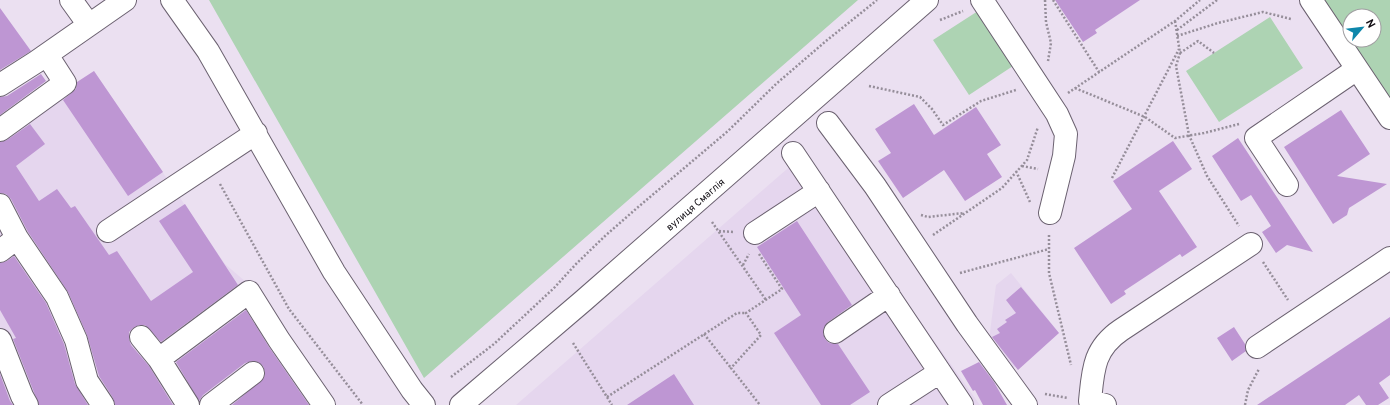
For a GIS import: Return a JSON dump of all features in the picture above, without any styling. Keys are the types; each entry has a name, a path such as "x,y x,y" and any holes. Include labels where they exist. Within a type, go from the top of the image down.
{"street":[{"path":"71,0 88,25"},
{"path":"0,85 47,55 125,0"},
{"path":"172,0 208,51 334,272 412,390 424,405"},
{"name":"вулиця Смаглія","path":"460,405 584,301 927,0"},
{"path":"982,0 1044,94 1066,134 1064,156 1050,213"},
{"path":"1311,0 1390,118"},
{"path":"0,130 65,83 47,55"},
{"path":"1287,185 1256,138 1357,69"},
{"path":"828,123 917,246 938,279 1020,397"},
{"path":"108,231 256,133"},
{"path":"793,153 962,405"},
{"path":"756,242 819,191"},
{"path":"0,205 17,238 57,297 76,340 87,381 102,405"},
{"path":"0,251 17,238"},
{"path":"1097,403 1096,359 1112,337 1251,244"},
{"path":"1257,347 1390,258"},
{"path":"159,359 249,292 279,340 324,405"},
{"path":"835,332 889,295"},
{"path":"141,337 159,359 188,405"},
{"path":"0,340 20,402"},
{"path":"211,405 253,372"},
{"path":"890,405 940,372"}],"path":[{"path":"451,377 494,344 520,321 590,250 637,208 728,132 776,84 826,40 877,0"},
{"path":"1044,94 1051,43 1046,22 1045,0"},
{"path":"1053,0 1099,72"},
{"path":"869,86 920,97 932,108 943,125 981,101 1044,94 1075,88 1175,21 1200,0"},
{"path":"1177,30 1216,0"},
{"path":"1177,36 1218,23 1263,12 1291,19"},
{"path":"1175,21 1180,53 1176,66 1189,135 1208,176 1300,318"},
{"path":"1180,53 1198,41 1214,53"},
{"path":"1112,178 1145,117 1179,48"},
{"path":"1075,88 1145,117 1175,138 1237,124 1244,120"},
{"path":"917,246 1002,188 1027,160 1038,126"},
{"path":"209,164 289,309 363,405"},
{"path":"891,210 928,216 965,213"},
{"path":"1050,213 1049,273 1072,369"},
{"path":"712,222 766,300"},
{"path":"607,396 737,313 746,314 782,289 756,242"},
{"path":"938,279 1049,249"},
{"path":"731,368 760,335 746,314"},
{"path":"704,334 760,405"},
{"path":"573,343 612,405"},
{"path":"1020,397 1097,403"}],"shaded area":[{"path":"94,71 225,264 246,282 333,405 0,405 0,136"},
{"path":"802,156 980,405 516,405"},
{"path":"1011,273 1059,333 1008,372 989,340 996,285"}],"green space":[{"path":"209,0 858,0 424,378"},
{"path":"1323,0 1390,0 1390,103 1354,48 1382,48 1382,8 1342,8 1342,29"},
{"path":"978,11 1013,66 969,95 933,40"},
{"path":"1270,17 1303,68 1219,122 1186,71"}],"building":[{"path":"1055,0 1140,0 1095,30 1097,33 1083,42"},
{"path":"0,8 31,51 0,70"},
{"path":"94,71 163,172 128,196 63,100 76,89 77,82"},
{"path":"41,74 46,81 0,115 0,97 7,96"},
{"path":"914,104 934,135 976,107 1001,145 987,154 1002,177 965,201 944,170 903,198 878,161 891,153 875,129"},
{"path":"1341,110 1370,154 1337,176 1387,184 1349,208 1347,215 1333,224 1284,147"},
{"path":"30,124 45,144 16,166 39,201 57,189 71,208 75,206 109,255 117,251 151,301 193,272 159,221 185,204 238,285 161,342 145,325 139,325 129,332 131,345 149,366 173,405 115,405 113,398 99,376 87,335 68,292 28,232 11,199 6,194 0,193 0,142 7,140"},
{"path":"1238,138 1313,252 1287,245 1276,253 1262,232 1271,226 1251,195 1241,201 1212,156"},
{"path":"1173,141 1192,169 1159,191 1197,247 1182,257 1180,254 1124,291 1126,294 1111,304 1074,248 1132,209 1113,181"},
{"path":"797,221 852,305 828,322 824,327 823,333 825,339 829,343 838,344 870,392 850,405 821,405 774,333 801,315 757,247"},
{"path":"14,256 46,303 64,344 75,384 88,405 39,405 13,339 16,338 0,310 0,263 7,261"},
{"path":"1021,287 1059,333 1018,370 992,337 1000,333 997,329 1007,322 1005,320 1016,313 1006,300"},
{"path":"246,310 269,347 309,405 232,405 264,378 265,372 263,366 258,362 252,361 245,363 203,395 199,401 176,362"},
{"path":"1390,317 1390,375 1379,383 1389,398 1378,405 1366,405 1359,395 1345,405 1257,405"},
{"path":"1234,327 1245,344 1246,351 1232,361 1217,338"},
{"path":"979,362 994,382 1007,405 983,405 975,390 973,391 961,371"},
{"path":"0,374 10,401 13,405 0,405"},
{"path":"674,374 694,405 627,405"}]}
